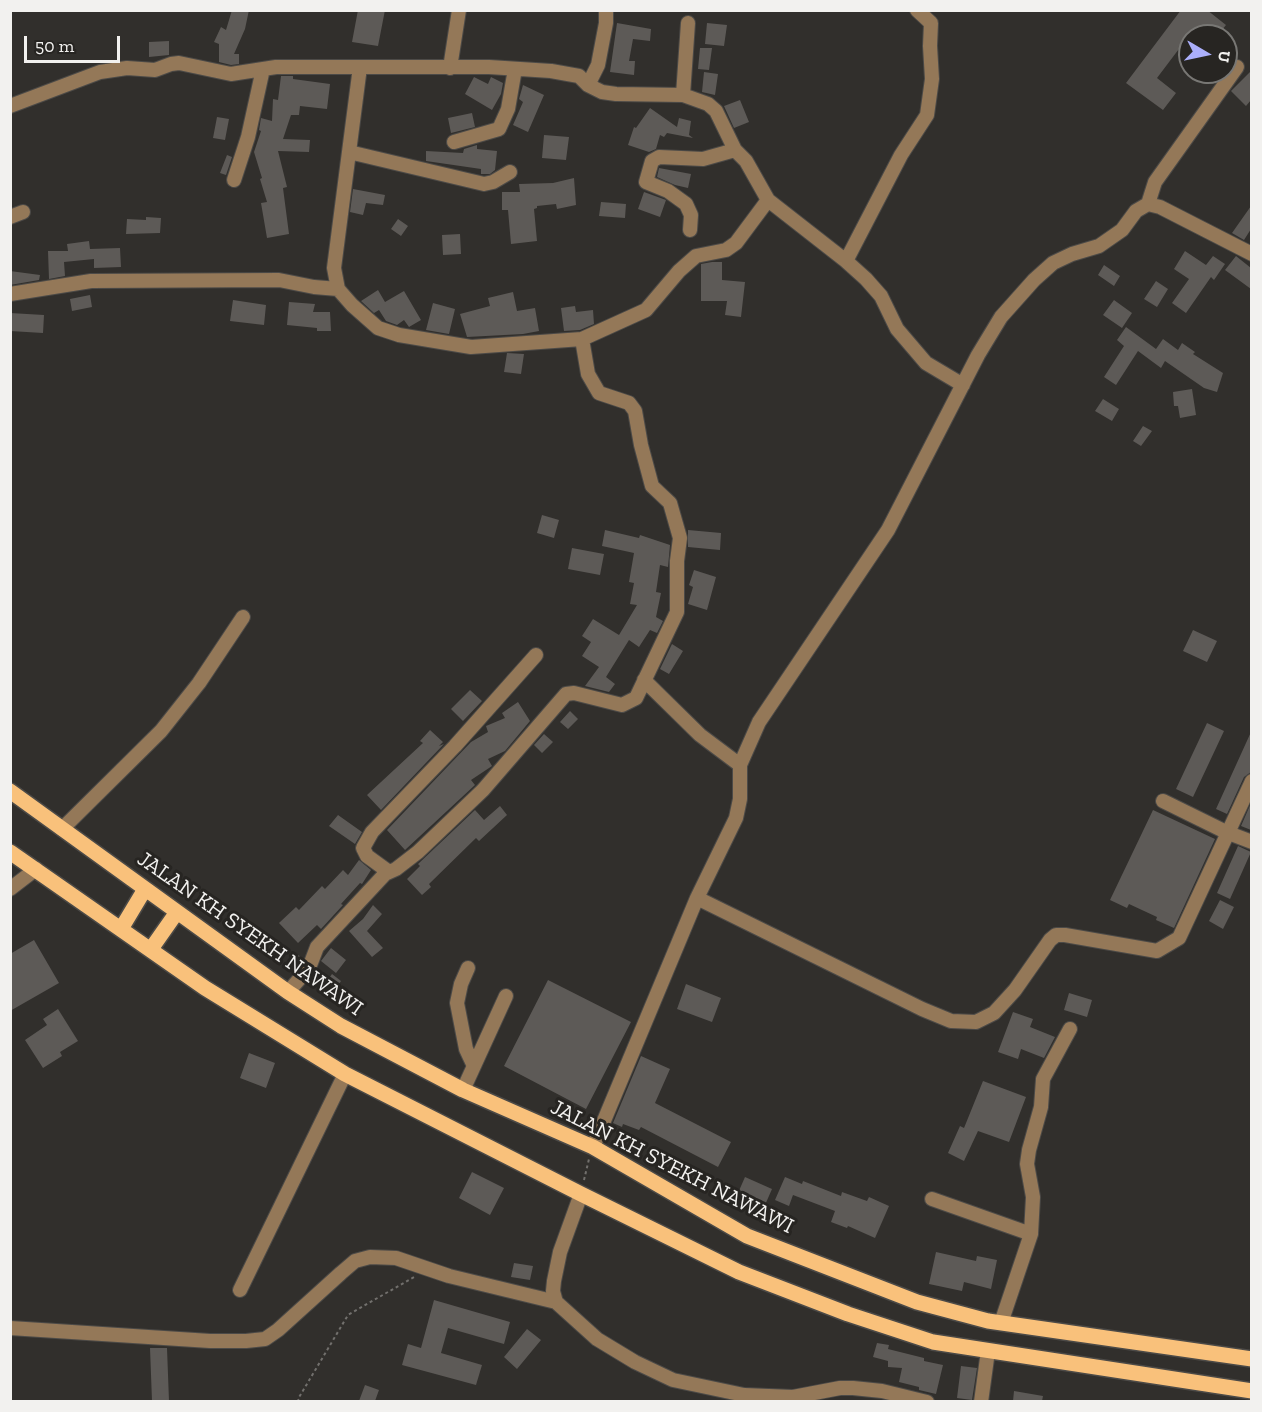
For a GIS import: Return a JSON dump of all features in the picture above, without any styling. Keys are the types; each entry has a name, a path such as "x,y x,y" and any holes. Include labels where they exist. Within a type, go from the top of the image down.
{"main road":[{"name":"JALAN KH SYEKH NAWAWI","path":"10,791 288,992 341,1026 463,1090 593,1147 747,1236 917,1302 1001,1323 1251,1359"},
{"path":"10,852 205,987 345,1074 739,1272 837,1310 933,1342 1251,1391"},
{"path":"121,929 145,889"},
{"path":"151,949 177,912"}],"street":[{"path":"450,68 459,10"},
{"path":"588,85 598,65 606,23 606,10"},
{"path":"846,261 901,155 927,115 932,79 931,23 917,10"},
{"path":"683,95 688,23"},
{"path":"10,106 100,72 127,68 155,70 179,63 231,74 276,67 489,67 551,71 579,76 588,85 602,92 683,95 708,104 716,111 735,150 746,161 768,200 846,261 881,296 897,329 926,363 963,386"},
{"path":"360,67 334,268 338,289 367,320 378,328 399,335 471,347 582,339 646,310 696,256 726,250 736,243 768,200"},
{"path":"234,180 248,137 263,69"},
{"path":"454,142 499,129 508,109 515,69"},
{"path":"593,1147 697,898 736,818 740,799 740,765 759,722 888,530 978,355 1001,317 1034,280 1053,263 1072,254 1099,246 1122,230 1136,211 1148,204 1155,182 1225,84"},
{"path":"690,230 691,215 686,204 668,190 646,182 652,161 659,157 702,159 735,150"},
{"path":"349,152 484,184 493,182 510,172"},
{"path":"1148,204 1160,207 1251,254"},
{"path":"10,294 91,281 279,280 338,289"},
{"path":"288,992 309,968 317,946 385,874 396,869 418,852 483,790 566,694 574,693 622,705 636,698 677,612 677,561 680,538 670,503 652,486 635,411 629,403 599,393 588,374 582,339"},
{"path":"62,829 161,731 199,683 243,617"},
{"path":"389,872 367,856 363,849 372,832 455,746 536,655"},
{"path":"644,680 700,735 740,765"},
{"path":"697,898 922,1009 951,1021 976,1022 994,1013 1015,990 1050,940 1056,936 1065,935 1156,951 1179,938 1251,781"},
{"path":"1163,801 1251,842"},
{"path":"10,889 36,869"},
{"path":"468,968 461,984 457,1003 466,1049 474,1066"},
{"path":"463,1090 506,996"},
{"path":"1001,1323 1030,1234 1034,1197 1027,1164 1041,1107 1043,1079 1070,1029"},
{"path":"240,1290 345,1074"},
{"path":"556,1302 553,1291 560,1252 580,1194"},
{"path":"932,1199 1030,1234"},
{"path":"10,1328 210,1341 265,1339 355,1261 370,1257 396,1258 449,1276 556,1302 597,1339 635,1362 673,1380 744,1395 793,1397 840,1388 854,1388 882,1390 927,1401"},
{"path":"981,1401 988,1351"}],"path":[{"path":"580,1194 593,1147"},
{"path":"299,1401 298,1399 348,1316 429,1268"}],"building":[{"path":"232,10 249,10 245,29 234,54 239,54 239,64 231,65 219,62 219,44 214,42 221,27 226,30"},
{"path":"358,10 385,10 378,46 352,42"},
{"path":"1181,10 1207,10 1225,24 1178,24 1178,50 1157,78 1176,93 1163,110 1126,83"},
{"path":"617,23 651,29 650,41 633,39 629,61 635,61 634,75 610,72"},
{"path":"707,23 727,25 724,46 705,44"},
{"path":"169,41 169,55 149,57 149,42"},
{"path":"700,48 712,48 709,70 698,69"},
{"path":"1251,71 1251,100 1246,106 1231,91"},
{"path":"704,72 718,74 715,95 702,92"},
{"path":"281,76 293,76 293,79 330,84 327,109 300,106 299,115 291,115 283,139 310,140 309,152 278,151 287,187 283,188 289,234 267,238 261,203 267,202 254,152 261,131 259,130 261,118 272,121 273,99 278,100"},
{"path":"474,77 488,84 491,77 503,83 501,94 492,110 465,94"},
{"path":"523,85 544,95 528,132 513,125 523,102 519,99"},
{"path":"740,100 749,122 734,128 724,106"},
{"path":"650,108 677,127 679,118 691,121 689,135 693,138 667,133 664,137 660,135 656,149 649,152 628,145 634,127 636,128"},
{"path":"472,113 475,127 451,133 448,118"},
{"path":"217,117 229,119 225,140 213,138"},
{"path":"544,135 569,137 566,160 542,158"},
{"path":"477,145 477,149 497,151 495,170 490,174 481,174 481,169 426,161 426,151 463,153 464,149"},
{"path":"227,155 232,157 226,175 220,173"},
{"path":"659,168 691,174 688,188 657,177"},
{"path":"574,178 576,205 557,209 556,204 537,206 534,209 537,241 511,244 508,210 502,210 502,192 520,192 519,184 553,183"},
{"path":"353,189 385,195 383,205 366,203 363,215 350,212"},
{"path":"644,192 666,200 660,217 638,209"},
{"path":"601,202 626,204 625,218 599,216"},
{"path":"1251,206 1251,229 1244,240 1232,233"},
{"path":"146,217 161,218 160,233 126,234 127,219 146,220"},
{"path":"398,219 408,226 401,236 391,229"},
{"path":"460,234 461,254 443,255 442,235"},
{"path":"89,241 90,249 120,248 121,267 94,268 94,259 64,262 65,276 49,279 48,251 68,251 67,244"},
{"path":"1185,251 1206,265 1213,256 1225,264 1214,280 1211,277 1186,313 1172,303 1189,279 1174,269"},
{"path":"1236,256 1251,268 1251,289 1225,270"},
{"path":"722,262 722,280 745,282 741,317 725,315 727,301 701,301 701,264"},
{"path":"1104,265 1120,276 1114,286 1098,275"},
{"path":"10,271 40,275 39,280 10,285"},
{"path":"1156,281 1168,289 1157,307 1144,299"},
{"path":"378,290 385,302 404,291 421,320 409,327 404,320 397,325 386,321 379,310 374,313 361,301"},
{"path":"513,292 517,311 535,308 539,331 467,337 460,314 490,306 488,298"},
{"path":"90,295 92,307 72,311 70,299"},
{"path":"233,300 266,305 264,325 230,321"},
{"path":"1114,300 1132,313 1122,328 1103,315"},
{"path":"289,302 315,304 313,312 330,312 331,331 317,331 317,328 287,325"},
{"path":"433,303 455,309 449,334 426,330"},
{"path":"575,306 576,312 593,310 594,324 580,330 564,331 561,308"},
{"path":"10,313 44,315 43,333 10,331"},
{"path":"1126,327 1156,349 1163,339 1178,350 1182,343 1195,352 1193,354 1223,373 1217,392 1204,388 1165,361 1161,368 1138,351 1116,385 1104,377 1124,346 1117,340"},
{"path":"507,353 524,354 521,374 504,372"},
{"path":"1192,389 1196,415 1180,418 1178,406 1174,406 1173,392"},
{"path":"1103,399 1119,409 1112,421 1095,411"},
{"path":"1143,426 1152,431 1141,446 1133,441"},
{"path":"542,515 559,520 554,538 537,533"},
{"path":"605,530 639,538 640,535 670,545 668,567 660,565 656,592 661,593 656,617 663,621 657,633 650,630 639,647 629,640 606,677 615,684 609,692 585,686 599,667 582,656 591,642 582,636 593,619 619,635 637,605 630,604 634,583 629,582 634,553 602,546"},
{"path":"688,530 721,533 720,550 688,547"},
{"path":"572,548 604,554 600,575 568,569"},
{"path":"694,570 716,577 707,610 688,604 693,587 689,585"},
{"path":"1193,630 1217,641 1207,662 1183,651"},
{"path":"672,644 683,651 669,674 660,669"},
{"path":"470,690 482,701 463,721 451,709"},
{"path":"518,702 530,721 505,751 488,759 492,766 471,780 475,785 405,850 387,830 471,742 488,732 486,726 505,718 502,713"},
{"path":"570,711 578,719 568,729 560,722"},
{"path":"1207,723 1224,731 1193,797 1176,789"},
{"path":"430,730 443,742 439,746 444,744 381,810 367,795 423,743 420,741"},
{"path":"1251,732 1251,772 1244,777 1227,814 1216,809"},
{"path":"544,734 553,742 542,753 534,745"},
{"path":"1251,803 1251,830 1241,826"},
{"path":"500,806 507,815 479,841 476,838 429,884 431,887 422,895 407,879 420,866 418,864 475,810 484,820"},
{"path":"1153,810 1215,839 1174,928 1129,904 1127,908 1110,900"},
{"path":"338,815 362,832 355,844 329,826"},
{"path":"1238,846 1251,852 1230,899 1217,893"},
{"path":"359,860 371,870 362,884 360,883 321,929 317,925 298,943 279,923 296,907 299,910 322,886 325,889 343,870 348,875"},
{"path":"1220,900 1234,907 1223,929 1209,921"},
{"path":"373,905 382,914 367,931 383,948 372,957 349,931 363,919"},
{"path":"34,940 59,983 10,1011 10,954"},
{"path":"331,948 346,960 336,973 321,961"},
{"path":"296,953 303,959 294,972 286,967"},
{"path":"332,974 341,981 330,998 320,991"},
{"path":"548,980 631,1022 586,1109 504,1066"},
{"path":"686,984 721,998 712,1022 677,1009"},
{"path":"1069,993 1092,1000 1087,1017 1064,1010"},
{"path":"58,1009 78,1041 60,1052 62,1056 43,1068 25,1040 47,1025 43,1019"},
{"path":"1013,1012 1033,1019 1030,1027 1055,1037 1044,1058 1021,1049 1018,1059 998,1052"},
{"path":"249,1053 275,1063 266,1088 240,1078"},
{"path":"641,1056 670,1069 655,1103 731,1142 718,1167 641,1127 639,1130 613,1123"},
{"path":"983,1081 1026,1097 1009,1142 978,1131 964,1161 948,1153 960,1126 964,1128"},
{"path":"472,1172 504,1188 490,1215 459,1198"},
{"path":"745,1177 772,1189 765,1205 738,1193"},
{"path":"785,1177 802,1184 803,1181 841,1196 842,1192 867,1201 869,1197 889,1206 875,1238 848,1226 847,1228 831,1222 835,1211 793,1195 789,1206 775,1200"},
{"path":"936,1252 976,1261 977,1256 997,1260 991,1289 964,1282 962,1291 929,1284"},
{"path":"514,1263 533,1266 530,1280 511,1277"},
{"path":"434,1300 510,1322 504,1344 448,1328 441,1353 482,1365 476,1385 402,1365 408,1344 421,1348"},
{"path":"527,1329 541,1340 517,1369 504,1357"},
{"path":"877,1343 889,1345 888,1349 924,1358 924,1361 943,1365 936,1394 899,1382 902,1368 888,1367 888,1361 873,1357"},
{"path":"150,1348 167,1348 169,1401 152,1401"},
{"path":"961,1366 977,1368 972,1400 957,1398"},
{"path":"365,1385 379,1390 375,1401 359,1401"},
{"path":"1014,1391 1043,1396 1042,1401 1013,1401"}]}
